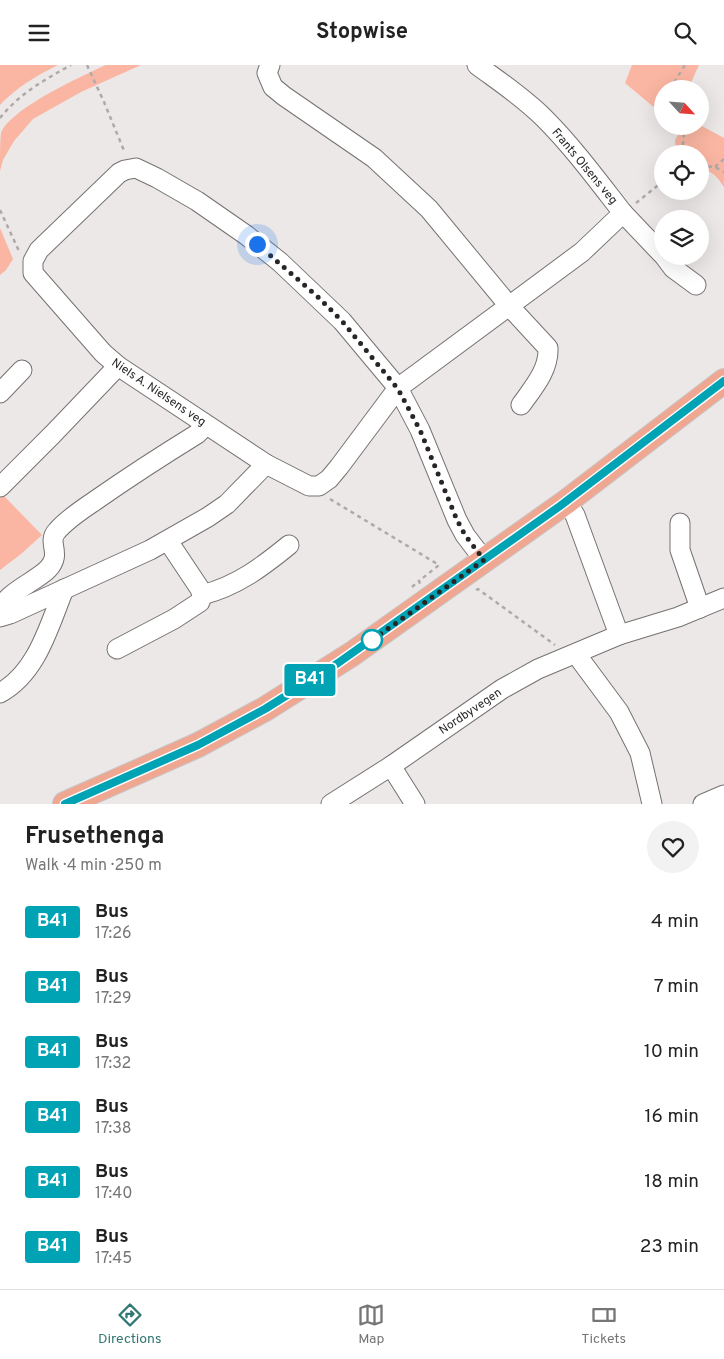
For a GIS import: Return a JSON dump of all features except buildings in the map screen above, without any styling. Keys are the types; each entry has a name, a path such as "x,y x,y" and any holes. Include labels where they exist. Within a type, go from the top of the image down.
{"main road":[{"path":"65,804 198,745 265,709 352,654 420,589 484,560 566,502 724,381"}],"street":[{"path":"270,65 267,73 273,87 284,97 374,158 429,209 510,307 548,348 547,362 544,370 522,405"},
{"name":"Frants Olsens veg","path":"398,389 582,252 624,213 544,118 505,84 477,65"},
{"path":"33,261 39,250 105,185 125,170 136,168 197,201 246,235 280,262 342,321 398,389 420,430 457,520 465,535 484,560"},
{"path":"624,213 654,245"},
{"name":"Niels A. Nielsens veg","path":"33,261 33,273 103,353 118,366 266,464 309,486"},
{"path":"671,265 696,285"},
{"path":"0,487 54,434 118,366"},
{"path":"0,393 22,370"},
{"path":"309,486 319,486 329,479 398,389"},
{"path":"0,610 4,602 53,564 56,557 53,537 56,531 80,511 128,477 197,434 206,425"},
{"path":"0,617 168,541 227,504 266,464"},
{"path":"566,502 575,515 619,635"},
{"path":"680,523 680,550 700,608"},
{"path":"117,649 174,619 200,602 202,595 195,580 168,541"},
{"path":"202,595 221,590 242,579 267,563 289,545"},
{"path":"0,693 21,677 34,659 64,589"},
{"name":"Nordbyvegen","path":"331,804 391,766 502,689 538,669 619,635 678,617 724,598"},
{"path":"571,656 619,712 640,753 652,804"},
{"path":"391,766 415,804"},
{"path":"703,804 724,795"}],"path":[{"path":"0,118 25,93 48,77 71,65"},
{"path":"87,65 125,152 125,170"},
{"path":"676,80 685,65"},
{"path":"715,167 724,159"},
{"path":"709,167 715,167 724,172"},
{"path":"624,213 654,189"},
{"path":"0,210 19,251 24,257 33,261"},
{"path":"309,486 439,565 420,589"},
{"path":"472,593 478,589 571,656"}],"shaded area":[{"path":"0,65 58,65 27,82 0,105"},
{"path":"106,65 141,65 81,92 33,119 14,141 3,160 0,171 1,133 7,123 32,103"},
{"path":"632,65 699,65 692,80 654,80 654,107 625,83"},
{"path":"709,130 724,138 724,187 717,177 709,172 709,145 675,145 675,140 678,135 709,135"},
{"path":"0,228 13,259 6,270 0,275"},
{"path":"3,495 42,535 0,570 0,498"}],"bus line":[{"name":"B41","path":"65,804 198,745 265,709 338,663 560,506 724,381"}],"route":[{"path":"257,244 280,262 342,321 398,389 420,430 448,494 457,520 465,535 484,560 368,643 372,640"}]}
